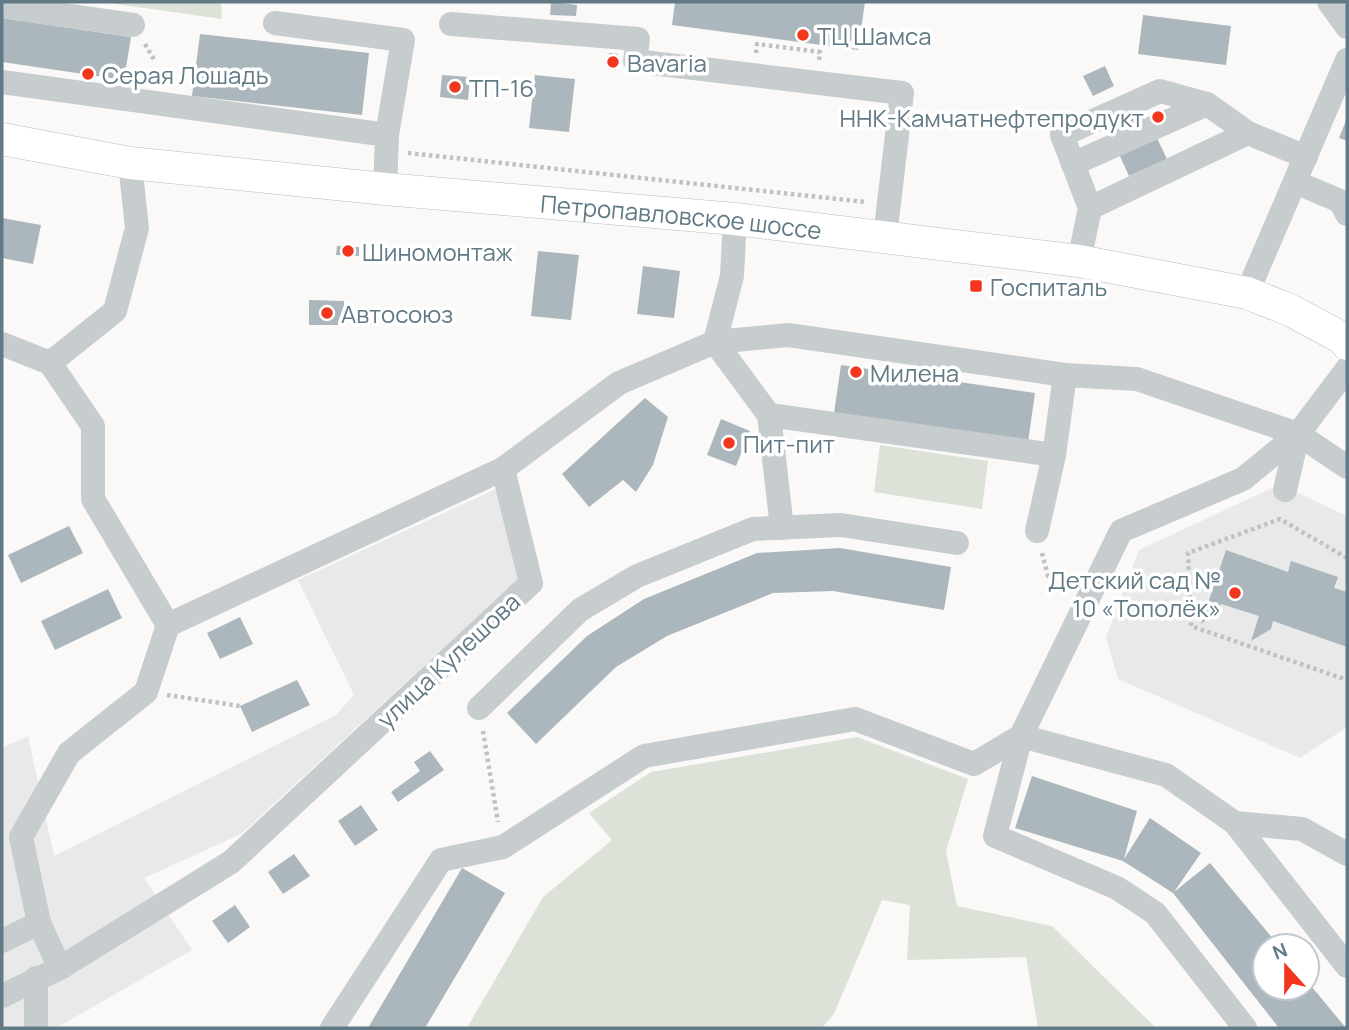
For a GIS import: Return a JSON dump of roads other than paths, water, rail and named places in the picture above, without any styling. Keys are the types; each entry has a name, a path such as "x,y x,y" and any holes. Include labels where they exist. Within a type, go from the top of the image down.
{"main road":[{"name":"Петропавловское шоссе","path":"2,139 130,163 385,189 735,219 1079,261 1247,293 1290,310 1342,338 1347,344"}],"street":[{"path":"1329,2 1347,27"},
{"path":"2,6 133,25"},
{"path":"275,23 402,40 387,143 385,189"},
{"path":"451,24 638,39 635,61 902,93 885,236"},
{"path":"1247,293 1306,157 1341,92 1347,60"},
{"path":"2,82 387,143"},
{"path":"1079,261 1090,208 1062,135 1160,91 1207,104 1248,133 1306,157"},
{"path":"1090,208 1248,133"},
{"path":"50,363 115,311 137,228 130,163"},
{"path":"1295,182 1340,201 1347,214"},
{"path":"715,342 732,276 735,219"},
{"path":"60,968 39,923 11,842 69,752 146,692 168,625 503,469 619,383 715,342 788,335 1065,375 1137,379 1298,434 1347,467"},
{"path":"715,342 769,415 782,528"},
{"path":"2,344 50,363 93,426 93,499 168,625"},
{"path":"1245,1028 1155,914 1117,888 995,836 1020,736 1121,531 1242,479 1298,434 1347,369"},
{"path":"1037,531 1054,455 1065,375"},
{"path":"769,415 1054,455"},
{"path":"1285,491 1298,434"},
{"name":"улица Кулешова","path":"2,996 60,968 231,862 531,583 503,469"},
{"path":"479,708 580,610 637,576 753,529 841,525 957,543"},
{"path":"331,1028 441,860 502,847 644,756 855,719 974,764 1020,736 1166,775 1235,822 1347,965"},
{"path":"1235,822 1303,829 1347,854"},
{"path":"2,941 39,923"},
{"path":"36,978 36,1028"}],"place":[{"name":"ТЦ Шамса","path":"803,35"},
{"name":"Bavaria","path":"613,62"},
{"name":"Серая Лошадь","path":"88,74"},
{"name":"ТП-16","path":"455,87"},
{"name":"ННК-Камчатнефтепродукт","path":"1158,117"},
{"name":"Шиномонтаж","path":"348,251"},
{"name":"Госпиталь","path":"976,286"},
{"name":"Автосоюз","path":"327,313"},
{"name":"Милена","path":"856,372"},
{"name":"Пит-пит","path":"729,443"},
{"name":"Детский сад № 10 «Тополёк»","path":"1235,593"}]}
